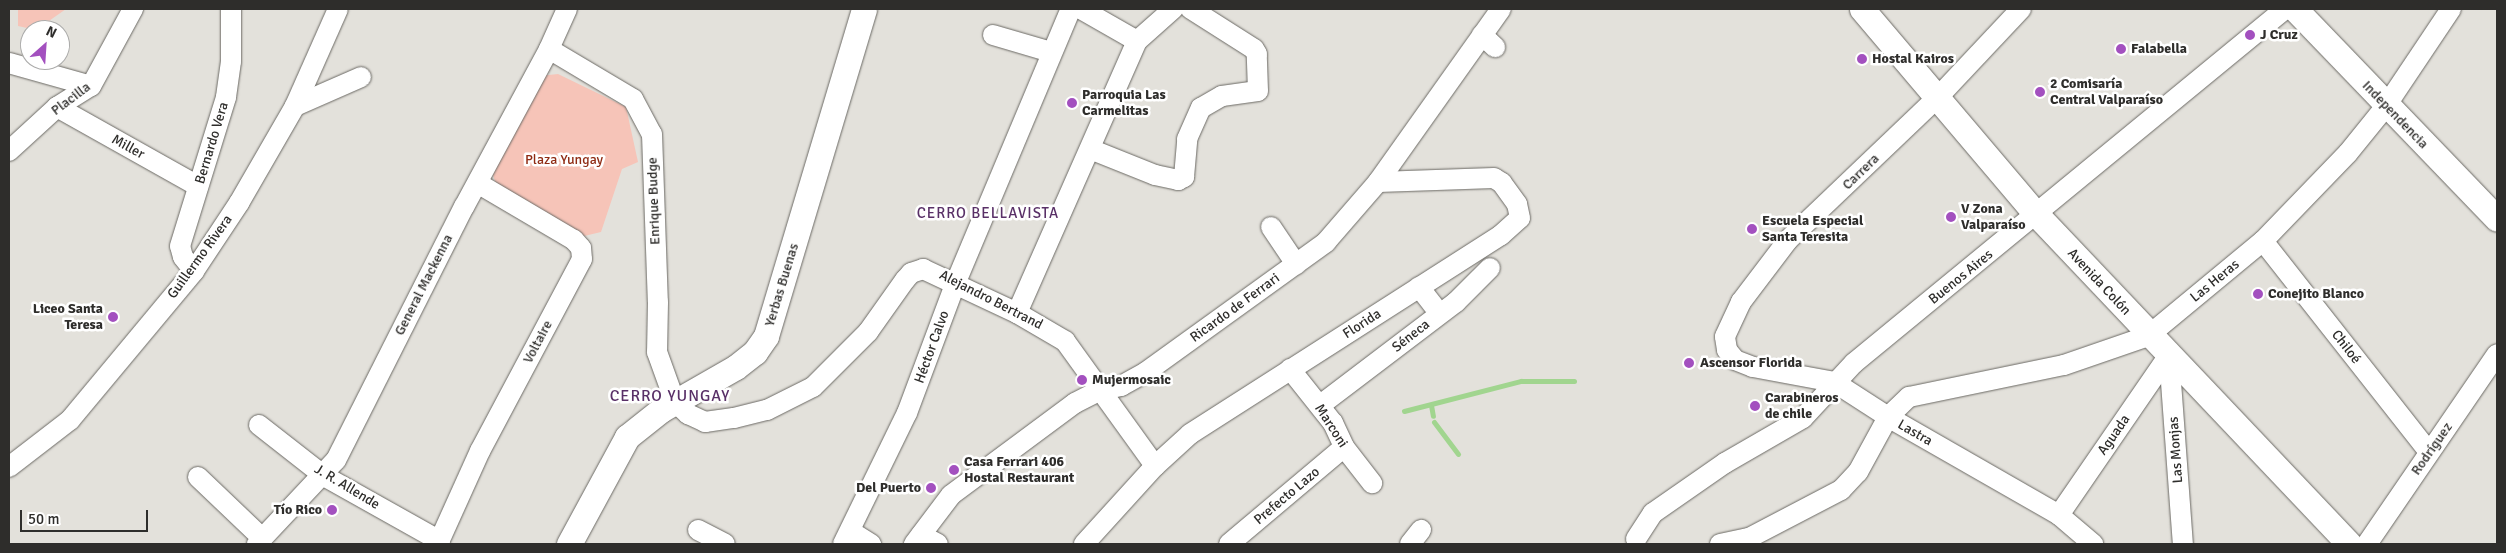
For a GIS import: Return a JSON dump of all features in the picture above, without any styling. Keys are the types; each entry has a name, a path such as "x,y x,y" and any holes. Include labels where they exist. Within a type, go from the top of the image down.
{"main road":[{"name":"Yerbas Buenas","path":"569,544 627,437 675,402 736,367 756,352 766,336 864,9"},
{"name":"Avenida Colón","path":"1862,9 2036,214 2148,336 2169,355 2349,544"},
{"name":"Independencia","path":"2295,9 2386,106 2497,219"}],"street":[{"name":"Placilla","path":"9,151 58,107 91,86 133,9"},
{"name":"Bernardo Vera","path":"194,271 183,257 180,246 226,97 231,61 231,9"},
{"name":"Guillermo Rivera","path":"9,467 70,420 194,271 239,203 295,106 338,9"},
{"name":"General Mackenna","path":"260,541 324,476 336,460 550,49 567,9"},
{"name":"Héctor Calvo","path":"846,538 907,413 956,282 1051,52 1071,9"},
{"path":"1081,9 1137,42"},
{"path":"1016,313 1137,42 1173,9"},
{"path":"1090,149 1155,175 1178,180 1184,177 1187,139 1200,108 1222,96 1255,92 1260,88 1257,54 1254,49 1191,9"},
{"name":"Carrera","path":"1727,350 1725,337 1741,302 1788,240 1938,97 2021,9"},
{"name":"Buenos Aires","path":"1636,540 1653,513 1725,463 1803,418 1834,382 2285,9"},
{"name":"Las Heras","path":"1720,544 1749,538 1841,490 1858,472 1888,417 1909,397 2064,365 2148,336 2263,241 2348,153 2386,106 2451,9"},
{"name":"Ricardo de Ferrari","path":"924,541 951,494 1074,403 1099,391 1121,386 1146,372 1326,242 1378,182 1489,41 1499,10"},
{"path":"993,35 1051,52"},
{"name":"Enrique Budge","path":"550,49 634,99 652,134 658,302 657,352 675,402"},
{"path":"9,62 91,86"},
{"path":"295,106 361,77"},
{"name":"Miller","path":"58,107 198,186"},
{"name":"Florida","path":"1084,544 1155,466 1190,434 1501,235 1516,223 1521,212 1502,183 1484,176 1434,182 1378,182"},
{"name":"Voltaire","path":"439,543 480,451 582,259 581,248 574,240 479,184"},
{"path":"1270,226 1296,264"},
{"name":"Chiloé","path":"2263,241 2429,452"},
{"name":"Séneca","path":"1327,400 1456,302 1490,268"},
{"name":"Alejandro Bertrand","path":"675,402 688,414 705,422 767,410 805,392 827,377 868,332 911,273 932,271 1016,313 1065,341 1099,391 1155,466"},
{"path":"1419,287 1434,306"},
{"name":"Lastra","path":"1727,350 1735,360 1753,367 1834,382 1888,417 2058,515 2093,544"},
{"name":"Rodríguez","path":"2366,544 2497,354"},
{"name":"Aguada","path":"2058,515 2169,355"},
{"name":"Las Monjas","path":"2169,355 2183,544"},
{"name":"Marconi","path":"1290,369 1332,423 1344,448 1372,483"},
{"name":"J. R. Allende","path":"259,425 324,476 439,543"},
{"name":"Prefecto Lazo","path":"1229,544 1344,448"},
{"path":"198,478 260,541"},
{"path":"698,530 725,544"},
{"path":"846,538 871,544"}],"green space":[{"path":"18,9 66,9 50,20 20,20 20,26 18,26"},
{"name":"Plaza Yungay","path":"558,74 626,107 638,162 622,169 601,232 580,237 497,187 493,175 539,76"}],"waterway":[{"path":"1404,411 1521,381 1574,381"},
{"path":"1431,405 1433,416"},
{"path":"1434,422 1458,454"}],"place":[{"name":"J Cruz","path":"2250,35"},
{"name":"Falabella","path":"2121,49"},
{"name":"Hostal Kairos","path":"1862,59"},
{"name":"2 Comisaría Central Valparaíso","path":"2040,92"},
{"name":"Parroquia Las Carmelitas","path":"1072,103"},
{"name":"V Zona Valparaíso","path":"1951,217"},
{"name":"Escuela Especial Santa Teresita","path":"1752,229"},
{"name":"Conejito Blanco","path":"2258,294"},
{"name":"Liceo Santa Teresa","path":"113,317"},
{"name":"Ascensor Florida","path":"1689,363"},
{"name":"Mujermosaic","path":"1082,380"},
{"name":"Carabineros de chile","path":"1755,406"},
{"name":"Casa Ferrari 406 Hostal Restaurant","path":"954,470"},
{"name":"Del Puerto","path":"931,488"},
{"name":"Tío Rico","path":"332,510"}],"district":[{"name":"CERRO BELLAVISTA","path":"988,214"},
{"name":"CERRO YUNGAY","path":"670,396"}]}
